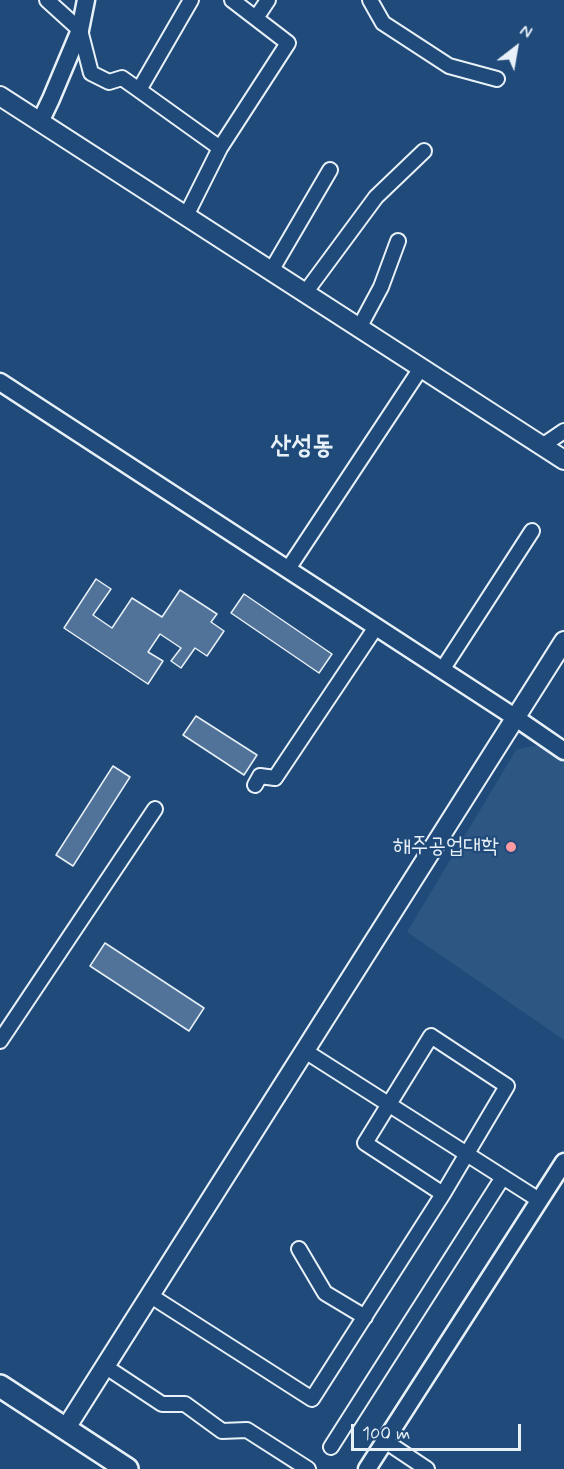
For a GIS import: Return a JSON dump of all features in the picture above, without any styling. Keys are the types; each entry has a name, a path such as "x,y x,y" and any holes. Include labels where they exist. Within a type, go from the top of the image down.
{"main road":[{"path":"0,96 564,460"},
{"path":"66,1428 564,641"},
{"path":"0,1386 127,1469"}],"street":[{"path":"47,0 80,30 91,73 109,82 122,78 220,148"},
{"path":"40,122 80,30 86,0"},
{"path":"139,90 191,0"},
{"path":"186,216 220,148 288,43 232,0"},
{"path":"256,18 268,0"},
{"path":"370,0 382,23 448,66 497,80"},
{"path":"305,293 376,197 424,151"},
{"path":"271,271 330,170"},
{"path":"359,328 381,287 398,241"},
{"path":"288,569 421,368"},
{"path":"0,382 563,747"},
{"path":"542,446 564,431"},
{"path":"442,670 532,531"},
{"path":"255,785 260,776 275,778 376,627"},
{"path":"0,1041 155,808"},
{"path":"151,1296 312,1399 443,1194 507,1086 431,1036 365,1143 443,1194"},
{"path":"305,1051 539,1200"},
{"path":"367,1469 564,1162"},
{"path":"331,1447 503,1177"},
{"path":"299,1249 326,1293 364,1317"},
{"path":"106,1367 162,1404 185,1404 222,1431 247,1430 308,1468"},
{"path":"385,1441 427,1469"}],"shaded area":[{"name":"해주공업대학","path":"538,745 564,763 564,1040 407,932 516,750"}],"building":[{"path":"96,579 111,589 93,615 112,628 132,598 162,617 180,590 217,614 211,622 224,631 207,656 195,648 181,668 171,661 181,648 160,634 148,652 163,661 148,684 64,628"},
{"path":"244,594 332,654 319,673 231,613"},
{"path":"196,716 257,755 244,775 183,735"},
{"path":"113,766 130,777 73,866 56,855"},
{"path":"105,943 204,1008 189,1031 90,966"}],"place":[{"name":"해주공업대학","path":"511,847"}],"district":[{"name":"산성동","path":"302,448"}]}
